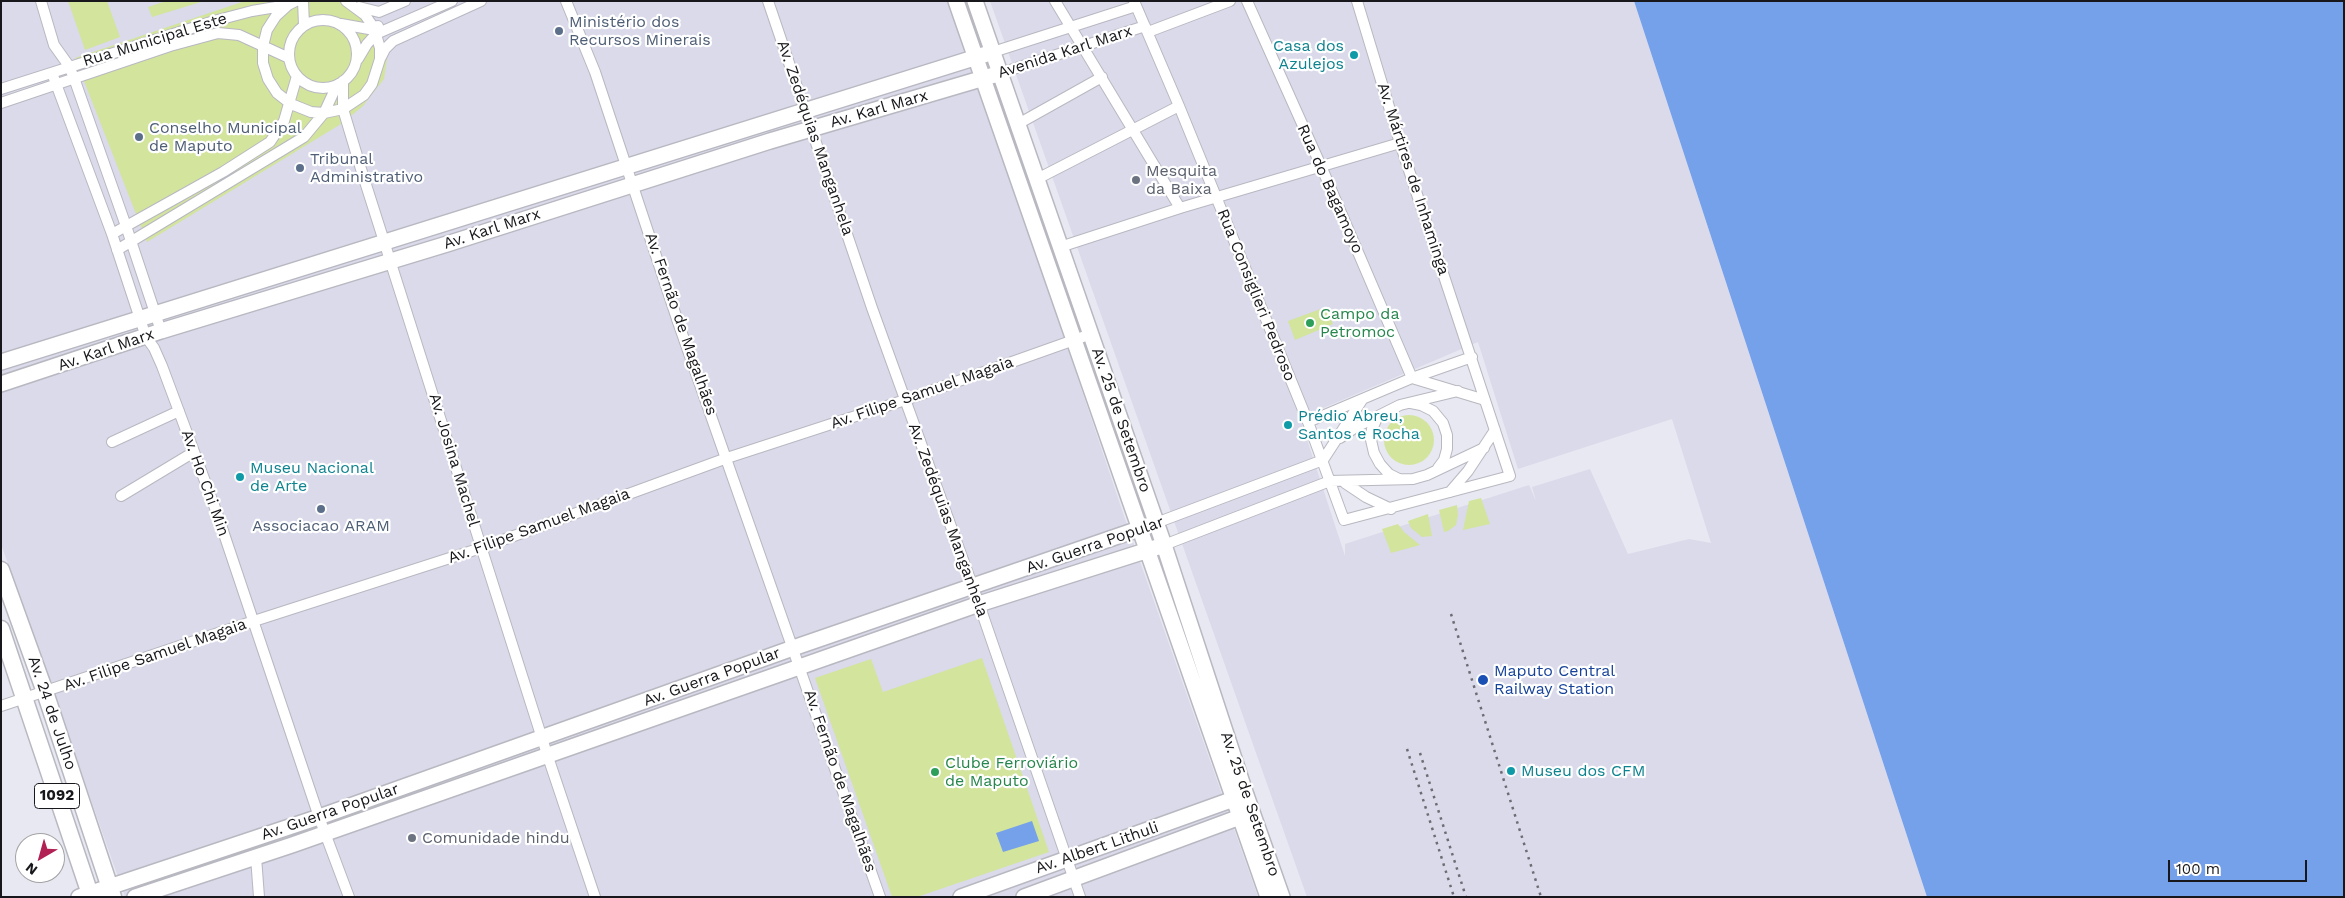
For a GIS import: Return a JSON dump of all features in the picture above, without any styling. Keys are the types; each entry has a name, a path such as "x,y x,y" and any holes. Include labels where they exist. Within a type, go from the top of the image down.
{"main road":[{"path":"956,1 976,57"},
{"name":"Av. 25 de Setembro","path":"975,1 1164,545 1246,815 1268,897"},
{"name":"Avenida Karl Marx","path":"976,57 993,52"},
{"name":"Av. Karl Marx","path":"1,362 976,57"},
{"name":"Av. 25 de Setembro","path":"976,57 985,78 1140,529 1240,797"},
{"name":"Avenida Karl Marx","path":"985,78 1001,73"},
{"name":"Av. Karl Marx","path":"1,384 161,331 391,261 812,128 985,78"},
{"name":"Av. Guerra Popular","path":"86,896 112,891 793,648 1156,523"},
{"name":"Av. Guerra Popular","path":"135,897 256,857 979,604 1164,545"},
{"name":"Av. 24 de Julho","path":"1,570 45,692 112,891"},
{"name":"Av. 24 de Julho","path":"1,629 25,698 86,896"},
{"name":"Av. Albert Lithuli","path":"961,897 1240,797"},
{"name":"Av. 25 de Setembro","path":"1246,815 1282,897"},
{"name":"Av. Albert Lithuli","path":"1024,897 1246,815"}],"street":[{"path":"40,1 54,45 69,66 74,78 132,242 161,331"},
{"path":"303,1 304,25"},
{"path":"350,3 379,12 405,1"},
{"path":"117,250 294,144 313,128 324,113 340,83 354,67 375,31 435,1"},
{"path":"340,83 326,88 315,87 305,83 297,76 289,58 292,39 304,25 315,20 327,20 375,31 452,1"},
{"path":"292,3 276,16 267,30 263,46 263,63 268,79 277,93 291,104 311,112 324,113 343,109 364,95 372,84 385,49 393,41 481,1"},
{"name":"Av. Fernão de Magalhães","path":"566,1 595,72 678,322 880,897"},
{"name":"Av. Zedéquias Manganhela","path":"768,1 905,400 979,604 1080,897"},
{"path":"1055,1 1180,208"},
{"name":"Avenida Karl Marx","path":"1001,73 1083,47 1146,30 1230,1"},
{"name":"Rua do Bagamoyo","path":"1246,1 1321,166 1412,378"},
{"name":"Av. Mártires de Inhaminga","path":"1357,1 1400,143 1510,476 1450,493"},
{"name":"Rua Municipal Este","path":"1,89 69,66 252,10 292,3"},
{"path":"350,3 365,15 375,31 380,59"},
{"name":"Avenida Karl Marx","path":"993,52 1135,4"},
{"name":"Rua Consiglieri Pedroso","path":"1135,4 1179,106 1308,422 1344,520 1391,509"},
{"path":"227,18 227,32"},
{"path":"338,23 349,33 356,46 354,67"},
{"name":"Rua Municipal Este","path":"1,102 170,46 227,32 239,34 289,58"},
{"name":"Av. Ho Chi Min","path":"52,73 112,234 139,319 146,337 154,348 194,452 254,621 319,817 327,832 349,897"},
{"path":"112,234 263,148 277,134 291,104 297,76"},
{"path":"1018,124 1102,77"},
{"name":"Av. Josina Machel","path":"340,83 343,109 481,548 595,897"},
{"path":"1037,179 1179,106"},
{"path":"1060,247 1180,208 1400,143"},
{"name":"Av. Filipe Samuel Magaia","path":"1,706 254,621 481,548 727,458 905,400 1091,334"},
{"path":"1308,422 1412,378 1472,357"},
{"path":"1412,378 1459,390 1485,400"},
{"path":"1334,442 1356,427 1409,402 1459,390"},
{"path":"1323,460 1362,400"},
{"path":"1409,402 1421,405 1433,412 1443,423 1447,435 1448,449 1444,460 1436,471"},
{"path":"112,442 179,411"},
{"path":"1378,416 1372,429 1371,440 1374,453 1380,464 1389,474 1400,480"},
{"path":"1391,509 1450,493 1496,430"},
{"name":"Av. Guerra Popular","path":"1164,545 1330,481 1345,483 1413,479 1436,471 1484,448"},
{"path":"121,496 194,452"},
{"name":"Av. Guerra Popular","path":"1156,523 1323,460"},
{"name":"Av. Guerra Popular","path":"1345,483 1366,497 1391,509"},
{"path":"256,857 259,897"}],"shaded area":[{"path":"1,1 951,1 1124,516 1258,897 125,897 1,544"},
{"path":"990,1 1634,1 1927,897 1307,897","holes":["1478,342 1518,469 1672,419 1711,543 1689,539 1628,554 1590,469 1532,487 1536,501 1529,485 1345,544 1345,556 1300,418"]}],"green space":[{"path":"68,1 107,1 120,37 85,50"},
{"path":"166,1 201,2 152,17 148,7"},
{"path":"245,1 365,1 388,53 384,79 363,106 341,124 147,242 75,58"},
{"name":"Campo da Petromoc","path":"1326,307 1333,324 1295,340 1288,321"},
{"path":"1409,415 1418,417 1429,426 1434,440 1432,449 1423,460 1409,465 1400,463 1389,454 1384,440 1386,431 1395,420"},
{"path":"1481,498 1490,524 1463,530 1469,501"},
{"path":"1457,505 1456,525 1444,532 1439,510"},
{"path":"1428,514 1432,536 1422,537 1411,528 1408,521"},
{"path":"1398,524 1404,532 1420,545 1391,553 1382,529"},
{"name":"Clube Ferroviário de Maputo","path":"982,658 1049,852 917,897 892,897 815,678 871,659 883,692"}],"water":[{"path":"1634,1 2344,1 2344,897 1927,897"},
{"path":"1032,821 1039,841 1003,852 996,833"}],"railway":[{"path":"1451,614 1541,897"},
{"path":"1407,749 1454,897"},
{"path":"1420,753 1466,897"}],"place":[{"name":"Ministério dos Recursos Minerais","path":"559,31"},
{"name":"Casa dos Azulejos","path":"1354,55"},
{"name":"Conselho Municipal de Maputo","path":"139,137"},
{"name":"Tribunal Administrativo","path":"300,168"},
{"name":"Mesquita da Baixa","path":"1136,180"},
{"name":"Campo da Petromoc","path":"1310,323"},
{"name":"Prédio Abreu, Santos e Rocha","path":"1288,425"},
{"name":"Museu Nacional de Arte","path":"240,477"},
{"name":"Associacao ARAM","path":"321,509"},
{"name":"Maputo Central Railway Station","path":"1483,680"},
{"name":"Museu dos CFM","path":"1511,771"},
{"name":"Clube Ferroviário de Maputo","path":"935,772"},
{"name":"Comunidade hindu","path":"412,838"}]}
